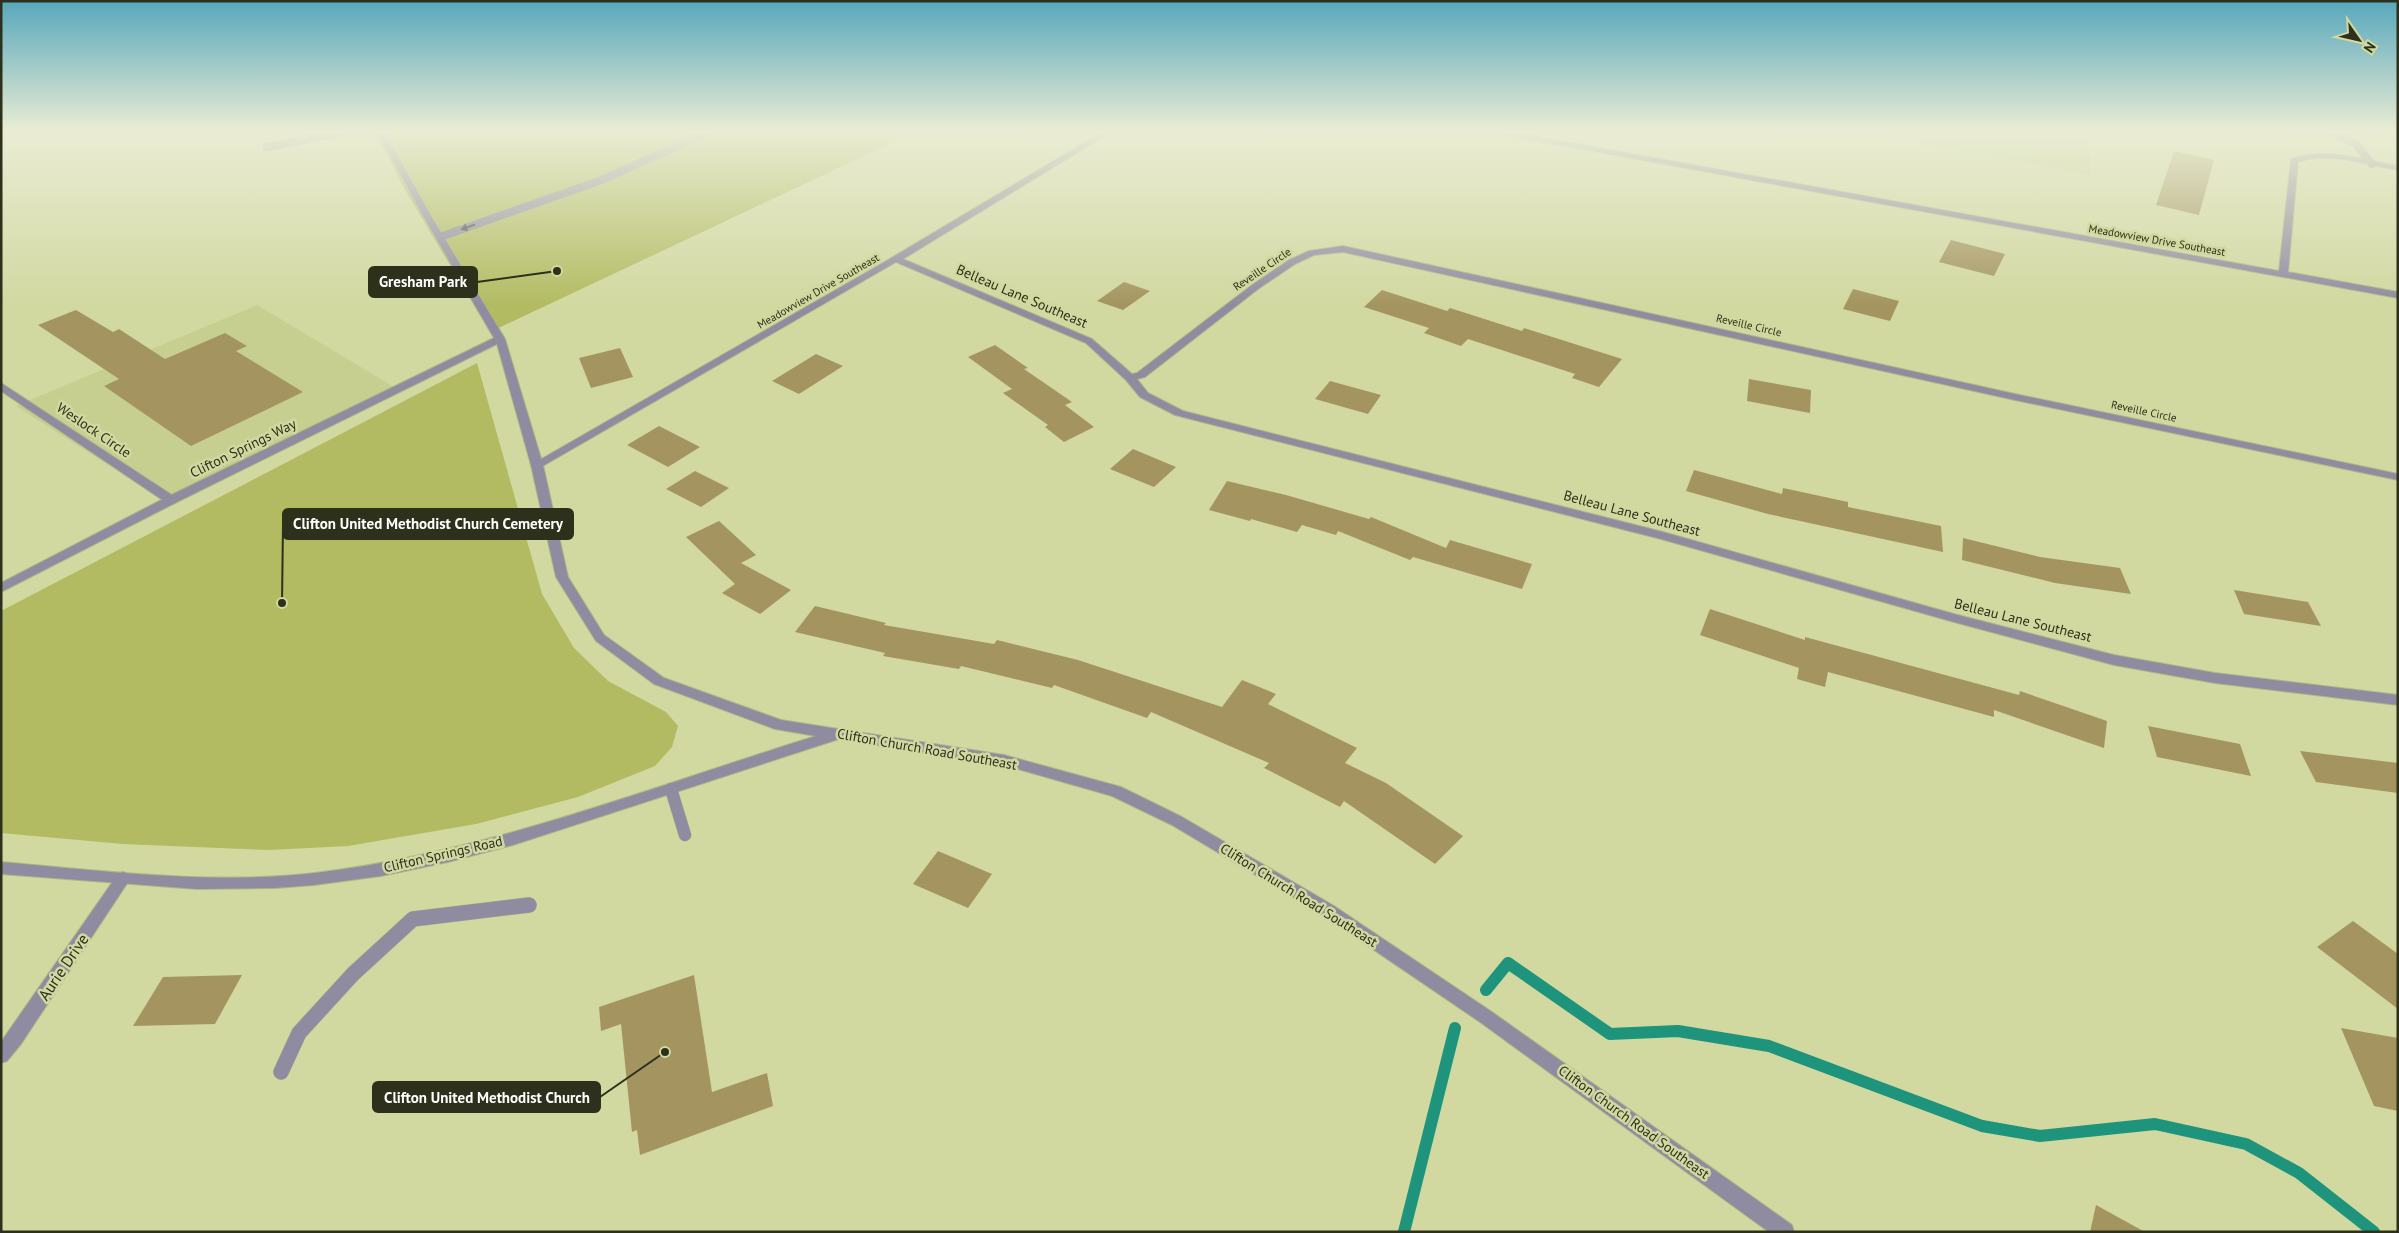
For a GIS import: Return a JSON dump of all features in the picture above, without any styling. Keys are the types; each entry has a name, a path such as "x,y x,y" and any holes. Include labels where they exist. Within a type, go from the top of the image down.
{"street":[{"name":"Clifton Church Road Southeast","path":"413,190 500,339 537,464 562,577 600,638 659,681 780,725 1004,760 1116,791 1177,821 1329,911 1486,1017 1786,1232"},
{"name":"Meadowview Drive Southeast","path":"537,464 896,259 1011,190"},
{"name":"Meadowview Drive Southeast","path":"1817,190 2398,295"},
{"path":"2283,274 2291,190"},
{"name":"Reveille Circle","path":"1130,378 1142,375 1254,287 1292,262 1312,253 1343,250 1368,253 2015,397 2398,477"},
{"name":"Belleau Lane Southeast","path":"896,259 1089,340 1130,378 1144,395 1179,413 1663,536 1954,618 2096,655 2215,678 2398,700"},
{"name":"Clifton Springs Way","path":"1,588 171,500 500,339"},
{"name":"Weslock Circle","path":"1,386 171,500"},
{"name":"Clifton Springs Road","path":"1,868 123,878 242,884 315,879 414,864 543,830 671,790 772,754 840,734"},
{"name":"Aurie Drive","path":"1,1055 15,1039 123,878"}],"lane":[{"path":"440,237 577,190"},
{"path":"671,790 685,836"},
{"path":"281,1072 299,1032 353,974 413,919 529,905"}],"shaded area":[{"path":"405,190 793,190 490,332"},
{"path":"257,305 399,390 171,505 16,406"},
{"path":"477,363 542,594 574,648 608,681 666,712 678,726 672,747 655,766 578,797 476,824 348,846 269,850 123,844 1,833 1,611"}],"building":[{"path":"2161,190 2206,190 2199,215 2156,205"},
{"path":"1951,240 2005,254 1994,276 1939,262"},
{"path":"1124,282 1150,291 1123,310 1097,301"},
{"path":"1853,289 1899,301 1890,321 1843,309"},
{"path":"1382,290 1447,311 1450,308 1522,331 1524,328 1622,359 1599,387 1572,378 1575,374 1468,339 1461,346 1424,333 1429,328 1364,307"},
{"path":"76,310 113,332 119,329 165,359 225,333 247,346 236,351 303,392 191,446 104,386 119,379 38,325"},
{"path":"995,345 1028,368 1024,369 1072,402 1065,405 1094,427 1064,442 1045,427 1048,425 1003,393 1012,389 968,357"},
{"path":"620,348 633,377 591,388 579,358"},
{"path":"816,354 843,366 799,394 772,381"},
{"path":"1749,379 1811,390 1810,413 1747,401"},
{"path":"1330,381 1381,395 1368,414 1315,399"},
{"path":"659,426 700,447 668,467 627,445"},
{"path":"1133,449 1176,467 1154,487 1110,469"},
{"path":"1694,470 1782,494 1783,488 1848,502 1848,507 1941,526 1943,552 1768,514 1686,491"},
{"path":"695,471 729,488 701,507 666,489"},
{"path":"1227,481 1286,495 1369,519 1371,517 1446,548 1450,540 1532,564 1522,589 1413,557 1410,560 1338,531 1336,535 1302,525 1297,532 1209,510"},
{"path":"719,521 756,555 741,563 791,590 760,614 722,593 735,584 686,537"},
{"path":"1963,538 2040,557 2120,568 2131,594 2055,583 1962,560"},
{"path":"2234,590 2308,602 2321,626 2244,614"},
{"path":"815,606 886,623 884,625 994,644 997,640 1078,660 1222,707 1242,680 1276,694 1268,704 1357,748 1345,763 1386,783 1463,836 1435,864 1344,801 1340,807 1264,768 1269,763 1151,712 1147,718 1054,685 1052,688 961,666 959,669 883,656 885,653 795,632"},
{"path":"1710,609 1805,640 1805,637 2019,695 2020,691 2107,721 2104,748 1994,710 1994,717 1828,672 1825,687 1797,679 1799,668 1700,635"},
{"path":"2148,726 2240,744 2251,776 2157,757"},
{"path":"2300,751 2398,763 2398,793 2316,782"},
{"path":"938,851 992,874 968,908 913,884"},
{"path":"2353,921 2398,954 2398,1009 2317,947"},
{"path":"242,975 215,1024 133,1026 163,977"},
{"path":"694,975 712,1092 767,1073 773,1106 640,1155 637,1130 632,1132 621,1024 601,1031 599,1007"},
{"path":"2341,1028 2398,1038 2398,1111 2374,1106"},
{"path":"2096,1205 2145,1232 2090,1232"}],"waterway":[{"path":"1486,990 1508,963 1610,1034 1678,1031 1769,1046 1982,1126 2040,1136 2155,1124 2246,1144 2299,1173 2374,1232"},
{"path":"1404,1232 1455,1028"}],"place":[{"name":"Gresham Park","path":"557,271"},
{"name":"Clifton United Methodist Church Cemetery","path":"282,603"},
{"name":"Clifton United Methodist Church","path":"665,1052"}]}
